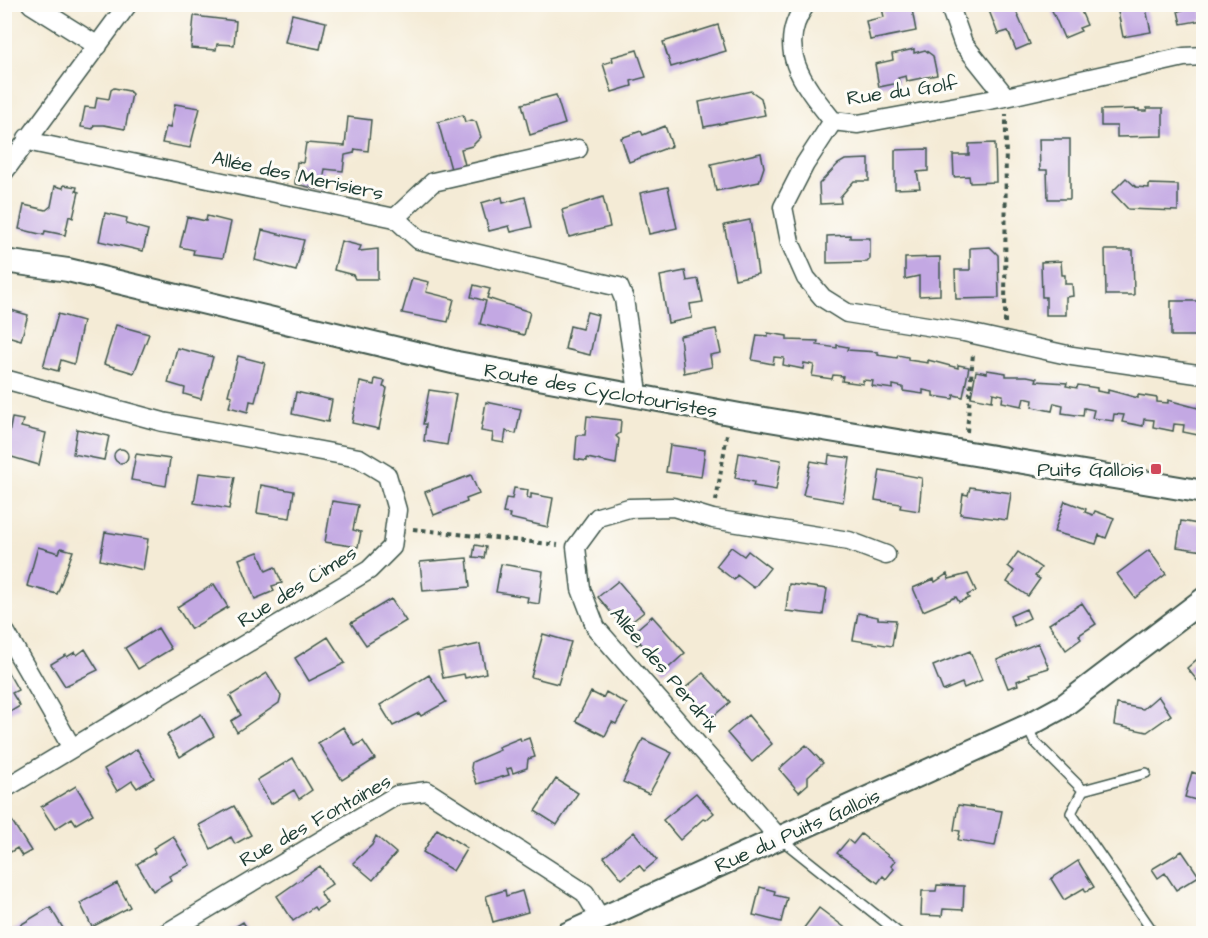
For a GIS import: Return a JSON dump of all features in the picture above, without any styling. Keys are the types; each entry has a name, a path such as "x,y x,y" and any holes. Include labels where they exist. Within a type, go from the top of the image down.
{"street":[{"path":"31,4 98,46"},
{"path":"4,172 128,4"},
{"path":"806,4 798,15 792,38 792,58 808,90 833,121"},
{"path":"949,4 963,43 1006,97"},
{"name":"Rue du Golf","path":"1203,56 1184,57 1006,97 858,124 833,121 805,164 783,207 790,242 806,278 823,298 847,313 975,335 1072,356 1203,375"},
{"name":"Allée des Merisiers","path":"27,138 36,143 395,218 419,240 619,287 624,299 637,385 634,396"},
{"path":"395,218 433,182 578,150"},
{"name":"Route des Cyclotouristes","path":"4,261 68,270 457,363 634,396 965,450 1203,492"},
{"name":"Rue des Cimes","path":"4,379 162,422 360,458 387,475 397,510 392,548 369,570 4,789"},
{"path":"576,548 598,517 629,508 673,507 713,519 849,542 886,555"},
{"name":"Allée des Perdrix","path":"576,548 581,589 596,628 779,837"},
{"name":"Rue du Puits Gallois","path":"569,933 1027,726 1062,707 1203,599"},
{"path":"6,633 72,748"},
{"name":"Rue des Fontaines","path":"165,933 397,795 427,791 585,893 600,918"}],"lane":[{"path":"1027,726 1034,741 1083,790"},
{"path":"1146,773 1083,790 1071,813 1151,929"},
{"path":"779,837 900,933"}],"path":[{"path":"1004,341 1006,97"},
{"path":"965,450 975,335"},
{"path":"713,519 729,424"},
{"path":"395,527 576,548"}],"building":[{"path":"881,4 911,4 916,31 870,40 866,21 884,17"},
{"path":"997,4 1013,4 1030,44 1016,50 1008,31 998,34 988,8"},
{"path":"1060,4 1078,4 1087,25 1079,28 1081,31 1064,38 1051,8"},
{"path":"1128,4 1145,4 1151,32 1123,37 1117,7"},
{"path":"1182,4 1203,4 1201,7 1203,20 1181,24 1178,11 1183,10"},
{"path":"292,14 326,22 320,49 285,42"},
{"path":"194,16 236,21 234,45 217,44 216,50 191,48"},
{"path":"718,25 726,51 671,67 663,42"},
{"path":"914,49 914,53 925,50 933,56 937,75 907,81 906,76 898,78 899,83 879,87 875,64 893,60 892,54"},
{"path":"637,50 646,77 631,81 632,86 612,92 603,64 613,61 612,57"},
{"path":"114,88 129,91 132,94 125,129 104,125 94,125 93,129 81,127 85,107 95,108 97,97 109,99 111,90"},
{"path":"751,91 761,98 765,115 704,127 699,102"},
{"path":"556,95 565,124 530,135 522,104"},
{"path":"175,104 200,108 190,148 162,143 166,127 170,128"},
{"path":"1147,108 1163,108 1163,136 1117,137 1117,126 1101,126 1101,110 1139,109 1139,111 1147,111"},
{"path":"463,115 465,122 472,120 476,122 481,137 472,146 461,149 465,165 451,169 438,122"},
{"path":"348,117 371,120 368,151 355,149 354,153 345,155 343,171 325,169 322,190 295,184 297,162 303,163 306,143 345,146"},
{"path":"665,126 672,146 629,162 621,138 641,131 643,135"},
{"path":"1039,139 1070,139 1070,199 1048,199 1047,170 1040,170"},
{"path":"995,143 996,182 970,183 969,176 954,177 953,155 969,155 969,144"},
{"path":"928,149 928,171 917,172 920,188 895,189 895,150"},
{"path":"761,153 764,167 759,182 716,191 711,164"},
{"path":"869,159 869,181 854,181 840,197 841,203 820,204 819,184 838,164 845,160"},
{"path":"1126,178 1136,187 1149,188 1149,184 1178,185 1178,211 1128,209 1112,192"},
{"path":"64,185 77,187 76,191 79,192 73,218 69,216 65,235 45,231 44,235 19,229 24,205 46,210 51,206 55,186 63,188"},
{"path":"668,187 677,228 649,234 640,193"},
{"path":"502,197 503,203 525,197 532,227 511,232 509,226 489,231 481,203"},
{"path":"603,197 610,227 569,237 562,210"},
{"path":"105,213 127,218 126,224 148,230 143,251 99,241"},
{"path":"207,216 231,222 223,258 193,254 194,250 180,247 187,217 206,221"},
{"path":"750,220 758,274 735,279 724,225"},
{"path":"262,230 304,240 296,271 255,260"},
{"path":"850,235 850,238 870,238 870,259 867,262 827,263 827,236"},
{"path":"341,241 361,246 359,251 378,249 378,279 355,279 353,275 334,270"},
{"path":"990,247 998,255 999,298 956,299 955,270 970,270 970,248"},
{"path":"1105,250 1133,250 1134,295 1106,295"},
{"path":"940,257 940,295 919,296 919,276 905,279 905,258"},
{"path":"1061,261 1065,284 1072,284 1073,296 1066,297 1066,315 1046,315 1046,297 1042,297 1041,262"},
{"path":"685,271 687,281 698,279 703,302 690,304 692,318 668,323 660,276"},
{"path":"412,278 429,282 426,292 454,299 448,322 402,313"},
{"path":"474,285 490,289 487,298 530,312 524,335 480,324 486,301 471,297"},
{"path":"1171,301 1199,301 1200,336 1171,336"},
{"path":"4,308 28,315 21,340 4,335"},
{"path":"587,312 598,315 590,355 565,349 570,326 582,329"},
{"path":"58,314 83,321 74,364 61,360 58,371 43,367"},
{"path":"116,325 149,334 134,373 104,364"},
{"path":"716,329 721,353 710,355 712,367 684,373 680,336"},
{"path":"768,333 787,336 787,340 818,341 817,345 837,348 837,345 848,347 847,350 878,352 878,355 897,358 898,355 908,357 908,360 928,363 928,360 958,368 958,365 969,367 963,397 954,395 953,399 933,396 933,392 923,390 923,394 903,391 903,387 893,385 893,389 872,386 873,381 863,380 863,384 842,381 843,376 833,375 832,379 812,376 814,365 804,363 803,369 783,365 784,358 774,357 773,364 752,360 757,335 768,336"},
{"path":"177,348 213,357 201,399 184,394 185,388 168,383"},
{"path":"238,356 265,363 255,402 250,401 248,412 229,407 232,396 228,395"},
{"path":"987,370 1006,373 1006,376 1037,378 1036,381 1067,383 1066,386 1077,388 1078,385 1097,388 1097,391 1108,393 1108,390 1138,398 1138,395 1157,398 1157,402 1168,403 1168,400 1198,408 1203,406 1203,436 1183,432 1184,425 1174,424 1173,431 1153,427 1154,420 1144,419 1143,426 1122,422 1124,415 1114,414 1113,421 1092,418 1094,410 1084,408 1083,416 1062,413 1063,405 1054,403 1052,411 1032,407 1033,400 1024,398 1022,406 1002,402 1003,395 993,393 992,401 971,397 976,371 987,373"},
{"path":"375,379 385,381 383,387 387,388 379,429 352,423 360,382 374,385"},
{"path":"429,390 456,394 447,445 424,441 426,424 423,424"},
{"path":"296,392 332,400 328,422 292,414"},
{"path":"486,402 521,409 516,434 506,431 504,443 492,441 493,433 481,431"},
{"path":"587,416 621,420 620,433 616,436 619,439 616,464 587,458 587,461 575,459 577,435 585,435"},
{"path":"12,418 23,420 21,427 46,433 39,465 5,455"},
{"path":"77,429 109,436 104,460 73,454"},
{"path":"670,445 705,450 701,477 666,472"},
{"path":"118,449 124,449 128,456 124,463 118,463 114,459 114,453"},
{"path":"739,453 781,460 776,490 753,486 754,482 735,478"},
{"path":"136,454 170,459 166,486 131,480"},
{"path":"829,455 850,458 843,502 803,495 811,461 828,464"},
{"path":"880,470 922,478 919,511 900,508 901,504 875,500"},
{"path":"199,473 235,477 229,509 194,503"},
{"path":"471,475 479,494 466,499 467,502 434,515 425,492"},
{"path":"261,485 294,491 290,518 257,513"},
{"path":"970,487 1011,493 1007,520 960,514 963,494 968,495"},
{"path":"514,488 528,490 527,498 531,498 531,494 553,498 548,527 509,518 510,514 503,513 506,498 512,499"},
{"path":"332,501 358,505 353,530 361,532 358,547 325,542"},
{"path":"1065,501 1086,509 1085,512 1093,515 1095,511 1114,518 1106,538 1099,535 1096,544 1054,532"},
{"path":"1181,521 1203,525 1203,551 1177,547"},
{"path":"105,532 148,539 143,570 100,560"},
{"path":"475,545 486,547 484,558 473,557"},
{"path":"38,547 59,553 61,548 73,551 57,594 27,586"},
{"path":"731,547 744,556 748,551 770,568 754,588 737,575 734,580 716,566"},
{"path":"1149,550 1166,574 1135,598 1117,574"},
{"path":"258,552 266,571 275,567 282,583 272,586 274,591 255,599 239,559"},
{"path":"1018,552 1041,568 1035,576 1040,579 1028,596 1007,582 1014,571 1008,566"},
{"path":"467,558 470,587 423,591 420,562"},
{"path":"501,564 543,571 539,604 527,602 528,597 496,592"},
{"path":"947,574 949,579 968,574 976,591 967,595 969,598 959,602 956,597 923,611 913,588 934,579 935,582"},
{"path":"618,581 644,612 624,628 598,597"},
{"path":"214,584 228,607 191,629 177,607"},
{"path":"789,584 827,589 823,615 786,611"},
{"path":"391,599 406,621 366,645 351,623"},
{"path":"1082,603 1096,624 1079,635 1081,639 1066,650 1049,624"},
{"path":"1026,609 1030,618 1014,626 1010,616"},
{"path":"858,613 878,617 878,619 896,620 892,646 853,640"},
{"path":"652,616 685,653 665,671 655,656 653,658 640,642 637,645 630,635"},
{"path":"158,628 171,649 138,669 125,648"},
{"path":"543,634 571,642 558,684 531,677"},
{"path":"328,637 345,663 309,681 295,658"},
{"path":"1038,643 1049,668 1029,674 1030,676 1017,681 1018,685 1008,688 997,660"},
{"path":"480,644 486,673 465,678 464,674 443,678 438,653"},
{"path":"85,649 98,670 65,686 51,664 66,655 67,657 75,652 77,655"},
{"path":"970,651 982,680 964,688 962,683 943,691 933,666"},
{"path":"1203,654 1203,681 1200,684 1187,668"},
{"path":"5,667 18,690 12,693 20,706 5,715"},
{"path":"267,673 281,696 279,703 237,732 231,721 241,715 230,696"},
{"path":"703,673 730,702 710,719 684,689"},
{"path":"429,675 446,702 421,716 419,713 393,726 380,705"},
{"path":"591,692 603,698 606,692 627,704 616,724 612,722 605,736 576,721"},
{"path":"1158,696 1171,715 1147,732 1114,725 1117,704 1143,709"},
{"path":"201,714 214,736 180,757 167,735"},
{"path":"748,715 772,744 752,762 727,733"},
{"path":"343,727 355,746 363,741 375,759 342,780 318,743"},
{"path":"520,738 521,741 529,738 535,757 528,759 527,768 513,773 511,768 507,769 509,775 477,784 471,768 472,762"},
{"path":"643,739 672,753 649,794 623,782"},
{"path":"806,745 823,763 808,777 808,784 799,792 779,769"},
{"path":"137,749 154,778 137,788 132,781 117,791 104,769"},
{"path":"293,758 312,790 299,799 294,790 271,804 257,780"},
{"path":"1192,772 1203,776 1203,802 1185,797"},
{"path":"556,779 578,793 557,825 535,811"},
{"path":"76,786 93,814 76,824 72,818 55,829 41,807"},
{"path":"696,793 714,813 706,820 703,819 680,840 663,820"},
{"path":"958,805 1002,811 995,846 958,840 960,831 954,830"},
{"path":"234,806 251,835 235,844 231,837 211,849 199,825"},
{"path":"12,821 31,851 22,856 17,848 4,856 4,825"},
{"path":"437,829 467,848 453,871 423,852"},
{"path":"634,832 657,860 644,871 639,865 622,879 604,857"},
{"path":"861,834 895,861 891,866 894,869 886,879 883,876 878,883 837,853 848,840 853,844"},
{"path":"173,836 190,865 169,876 171,880 153,891 137,864 155,853 153,848"},
{"path":"376,836 396,853 373,880 353,863 372,845"},
{"path":"1182,851 1199,876 1176,890 1165,873 1158,878 1152,869"},
{"path":"1078,861 1094,887 1086,892 1084,888 1064,900 1051,879"},
{"path":"320,866 332,884 320,892 327,903 316,910 314,907 293,921 277,896"},
{"path":"117,883 130,907 92,927 80,903"},
{"path":"937,885 964,886 963,910 943,909 942,916 921,915 922,891 936,891"},
{"path":"760,887 775,891 774,895 787,898 781,922 753,915"},
{"path":"505,890 506,896 522,891 528,912 493,922 486,896"},
{"path":"50,907 66,933 14,933 12,930"},
{"path":"819,908 852,933 800,933"},
{"path":"243,922 250,933 225,933"}],"place":[{"name":"Puits Gallois","path":"1156,469"}]}
